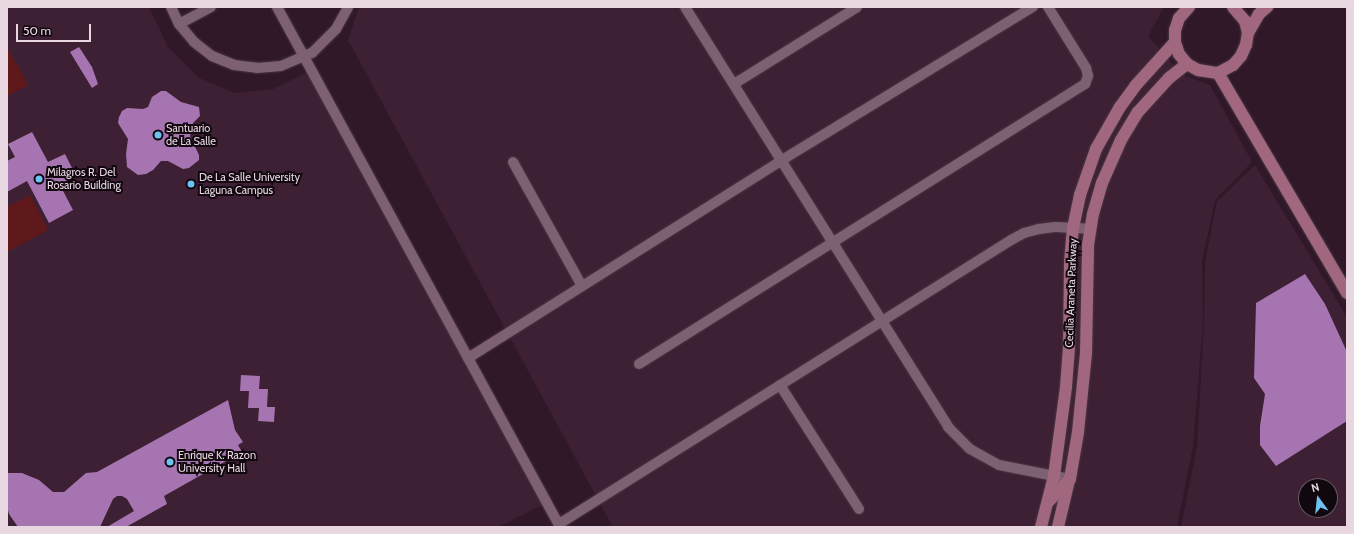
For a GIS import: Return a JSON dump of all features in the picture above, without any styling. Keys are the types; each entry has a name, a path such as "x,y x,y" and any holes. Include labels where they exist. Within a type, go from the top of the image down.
{"street":[{"path":"179,24 211,7"},
{"path":"276,7 560,525 780,385 1024,233 1055,227 1090,229"},
{"path":"174,8 179,24 194,42 212,56 234,65 257,68 281,66 304,57 321,46 336,29 348,7"},
{"path":"685,7 948,427 958,439 970,449 999,464 1070,479"},
{"path":"734,84 857,7"},
{"path":"468,358 782,160 1033,7"},
{"path":"640,364 1085,84 1088,76 1086,68 1048,7"},
{"path":"1233,7 1245,21 1248,33"},
{"path":"1184,9 1175,30 1175,42 1179,54 1187,64 1198,70 1218,73 1233,65 1241,56 1246,45 1248,33 1266,7"},
{"name":"Cecilia Araneta Parkway","path":"1041,527 1049,501 1054,476 1067,373 1069,278 1073,228 1085,180 1104,134 1132,90 1175,42"},
{"name":"Cecilia Araneta Parkway","path":"1058,527 1070,479 1078,432 1085,373 1087,333 1087,262 1090,229 1102,183 1129,126 1150,97 1169,78 1187,64"},
{"path":"1218,73 1347,293"},
{"path":"513,162 582,286"},
{"path":"780,385 859,509"},
{"name":"Cecilia Araneta Parkway","path":"1049,501 1070,479"}],"shaded area":[{"name":"De La Salle University Laguna Campus","path":"7,7 149,7 168,47 199,78 235,93 273,89 312,70 468,358 552,500 498,527 7,527"},
{"path":"359,7 1164,7 1148,36 1181,74 1210,85 1252,162 1215,200 1202,261 1203,322 1193,446 1177,527 613,527 348,40"},
{"path":"7,47 28,85 7,96"},
{"path":"1255,165 1347,317 1347,527 1181,527 1197,447 1204,322 1205,262 1217,201"},
{"path":"30,195 48,230 7,252 7,207"}],"building":[{"path":"79,47 92,67 98,84 92,88 70,52"},
{"name":"Santuario de La Salle","path":"161,91 166,91 181,102 199,107 200,116 193,123 190,136 199,155 199,160 189,168 183,169 168,161 161,161 153,170 146,174 138,175 127,167 126,154 128,139 118,123 119,117 122,111 127,108 143,109 148,107 152,97"},
{"name":"Milagros R. Del Rosario Building","path":"32,132 48,162 65,154 76,176 60,185 73,210 49,223 27,181 7,192 7,161 15,157 8,144"},
{"path":"1305,274 1325,304 1347,352 1347,421 1276,466 1260,445 1260,426 1265,394 1254,378 1256,303"},
{"path":"241,375 260,376 259,389 268,389 267,407 275,407 274,422 258,421 259,408 248,408 249,391 240,391"},
{"name":"Enrique K. Razon University Hall","path":"228,400 235,430 243,442 238,445 242,452 164,496 167,504 126,527 107,527 134,511 127,499 122,496 117,496 113,499 100,527 18,527 9,514 7,506 7,473 22,473 39,480 53,492 64,492 86,473 97,472"}],"place":[{"name":"Santuario de La Salle","path":"158,135"},
{"name":"Milagros R. Del Rosario Building","path":"39,179"},
{"name":"De La Salle University Laguna Campus","path":"191,184"},
{"name":"Enrique K. Razon University Hall","path":"170,462"}]}
